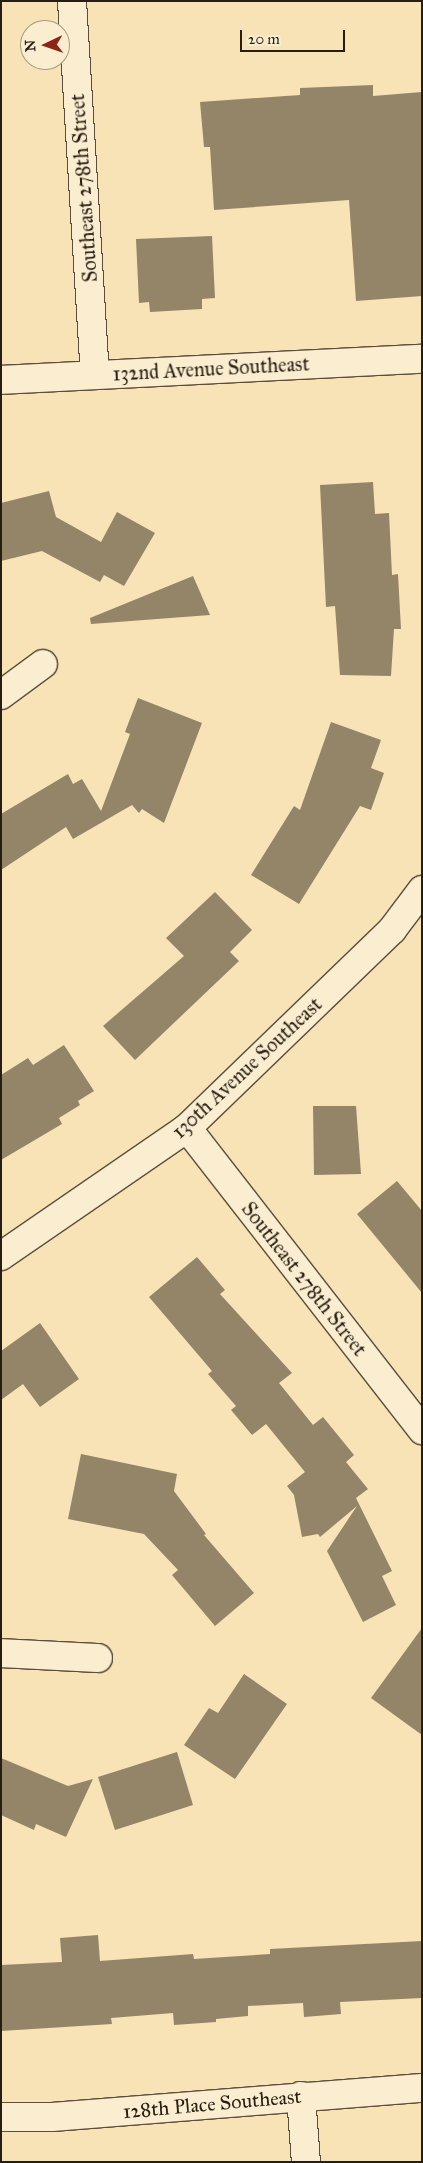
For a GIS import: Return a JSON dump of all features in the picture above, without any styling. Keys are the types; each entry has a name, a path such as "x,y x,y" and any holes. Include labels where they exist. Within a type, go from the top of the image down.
{"street":[{"name":"Southeast 278th Street","path":"72,1 95,374"},
{"name":"132nd Avenue Southeast","path":"1,380 422,359"},
{"path":"1,695 43,664"},
{"name":"130th Avenue Southeast","path":"1,1256 187,1128 392,930 422,890"},
{"name":"Southeast 278th Street","path":"187,1128 422,1430"},
{"path":"1,1653 98,1658"},
{"name":"128th Place Southeast","path":"1,2117 52,2117 422,2088"},
{"path":"301,2096 306,2162"}],"building":[{"path":"373,85 373,96 422,92 422,296 356,301 349,200 214,210 210,147 204,147 200,102 300,95 300,88"},
{"path":"212,236 215,298 202,299 202,309 150,312 149,302 139,303 136,239"},
{"path":"373,482 375,514 389,513 392,575 398,574 401,629 394,629 391,676 340,675 335,606 326,607 320,485"},
{"path":"49,491 56,517 101,542 117,512 155,533 124,586 104,575 100,582 42,551 1,561 1,503"},
{"path":"193,576 210,615 91,624 90,618"},
{"path":"138,698 202,723 164,823 142,809 139,813 132,805 73,839 66,827 1,870 1,814 68,774 73,784 82,779 101,811 130,734 125,732"},
{"path":"331,722 381,740 371,768 384,773 371,810 360,806 299,904 251,875 294,806 300,810"},
{"path":"215,892 252,930 230,952 239,961 135,1060 103,1026 184,956 166,938"},
{"path":"64,1045 94,1091 78,1101 80,1105 59,1118 62,1124 1,1160 1,1075 28,1058 33,1065"},
{"path":"313,1106 356,1106 361,1174 314,1175"},
{"path":"397,1181 422,1211 422,1293 357,1214"},
{"path":"197,1257 225,1290 220,1294 292,1373 279,1383 313,1425 323,1417 354,1455 346,1462 368,1489 356,1498 392,1571 382,1576 396,1605 363,1622 327,1551 357,1506 320,1537 318,1534 302,1537 294,1495 287,1486 305,1472 266,1424 252,1435 231,1410 236,1406 208,1374 212,1371 149,1297"},
{"path":"40,1323 79,1379 40,1407 23,1384 1,1400 1,1351"},
{"path":"81,1454 177,1474 174,1491 206,1534 204,1535 254,1593 215,1626 172,1575 178,1570 144,1534 68,1519"},
{"path":"422,1628 422,1735 371,1698"},
{"path":"244,1674 287,1704 235,1779 184,1745 209,1708 218,1713"},
{"path":"177,1752 193,1805 115,1830 98,1777"},
{"path":"1,1758 68,1786 93,1779 66,1837 36,1824 34,1830 1,1815"},
{"path":"98,1935 100,1961 193,1954 194,1959 270,1954 270,1949 422,1941 422,1998 340,2002 341,2014 304,2017 303,2003 248,2006 248,2016 216,2019 216,2022 174,2025 173,2013 111,2018 112,2024 1,2031 1,1965 62,1962 60,1938"}]}
